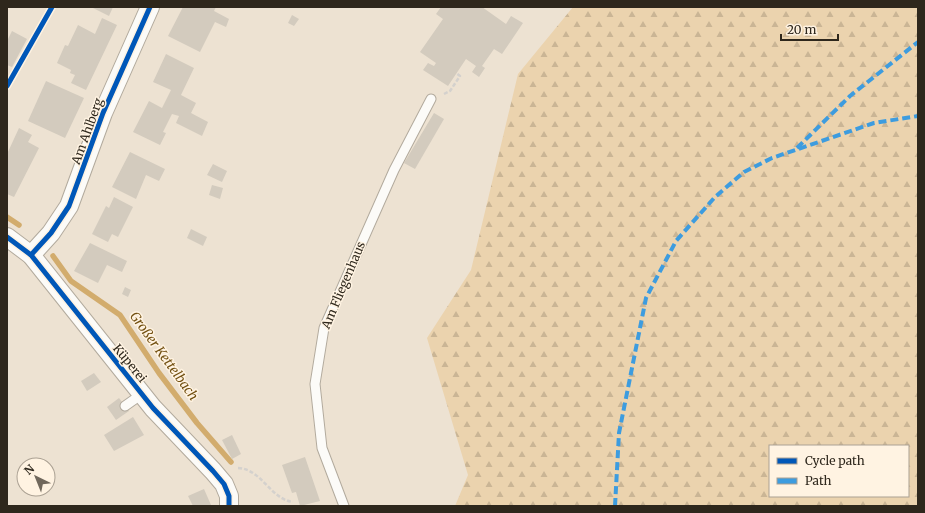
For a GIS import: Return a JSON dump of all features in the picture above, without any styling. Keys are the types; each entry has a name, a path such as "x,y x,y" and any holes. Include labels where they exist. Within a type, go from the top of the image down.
{"street":[{"name":"Am Ahlberg","path":"31,255 51,233 69,206 103,113 150,7"},
{"name":"Küperei","path":"7,237 31,255 142,394 217,476 229,496 230,506"}],"lane":[{"name":"Am Fliegenhaus","path":"344,506 322,448 315,384 324,328 394,170 432,99"},
{"path":"125,406 142,394"}],"path":[{"path":"432,99 450,91 460,76 456,73"},
{"path":"238,468 253,472 284,501 293,502"}],"green space":[{"path":"573,7 918,7 918,506 455,506 468,475 427,338 471,270 518,74"}],"building":[{"path":"91,7 113,7 109,16"},
{"path":"183,7 216,7 214,11 229,19 226,27 215,22 200,52 168,36"},
{"path":"441,7 482,7 506,24 511,16 523,23 502,54 494,49 482,66 485,68 479,77 472,72 476,66 466,59 448,86 423,70 428,63 434,66 436,63 420,52 443,19 436,14"},
{"path":"292,15 299,19 294,26 288,23"},
{"path":"102,18 117,25 86,90 71,83 75,75 70,73 71,70 57,63 65,45 68,46 78,25 95,34"},
{"path":"12,31 27,39 12,67 7,65 7,41"},
{"path":"166,54 194,68 181,95 196,103 191,113 208,122 202,136 176,123 179,116 172,114 163,132 166,133 160,145 133,132 149,101 162,108 171,90 153,82"},
{"path":"46,81 84,98 65,138 28,121"},
{"path":"434,113 444,119 415,169 404,163"},
{"path":"19,128 32,135 28,142 39,148 14,197 7,194 7,154"},
{"path":"130,152 165,169 159,181 146,175 136,199 112,187"},
{"path":"213,164 227,171 222,182 207,175"},
{"path":"212,185 223,188 220,199 209,195"},
{"path":"114,197 133,207 118,237 112,234 108,242 92,234 106,206 109,208"},
{"path":"191,229 207,237 203,246 187,238"},
{"path":"90,243 127,261 122,272 107,265 98,283 74,271"},
{"path":"125,287 131,290 128,297 122,294"},
{"path":"94,373 101,382 87,391 81,381"},
{"path":"119,398 129,411 116,420 107,407"},
{"path":"133,417 144,435 114,451 104,435"},
{"path":"232,435 241,454 232,459 222,440"},
{"path":"305,457 320,501 300,506 296,492 292,493 282,465"},
{"path":"204,489 211,505 193,506 188,496"}],"waterway":[{"name":"Großer Kettelbach","path":"7,217 19,225"},
{"name":"Großer Kettelbach","path":"53,256 71,281 120,315 159,373 197,423 231,462"}],"marked path":[{"path":"797,148 850,96 918,42"},
{"path":"615,506 619,433 646,298 676,241 715,197 744,172 772,158 874,123 918,116"}],"cycle path":[{"path":"7,86 52,7"},
{"path":"31,255 51,233 69,206 103,113 150,7"},
{"path":"7,237 31,255 153,408 224,484 229,496 229,506"}]}
